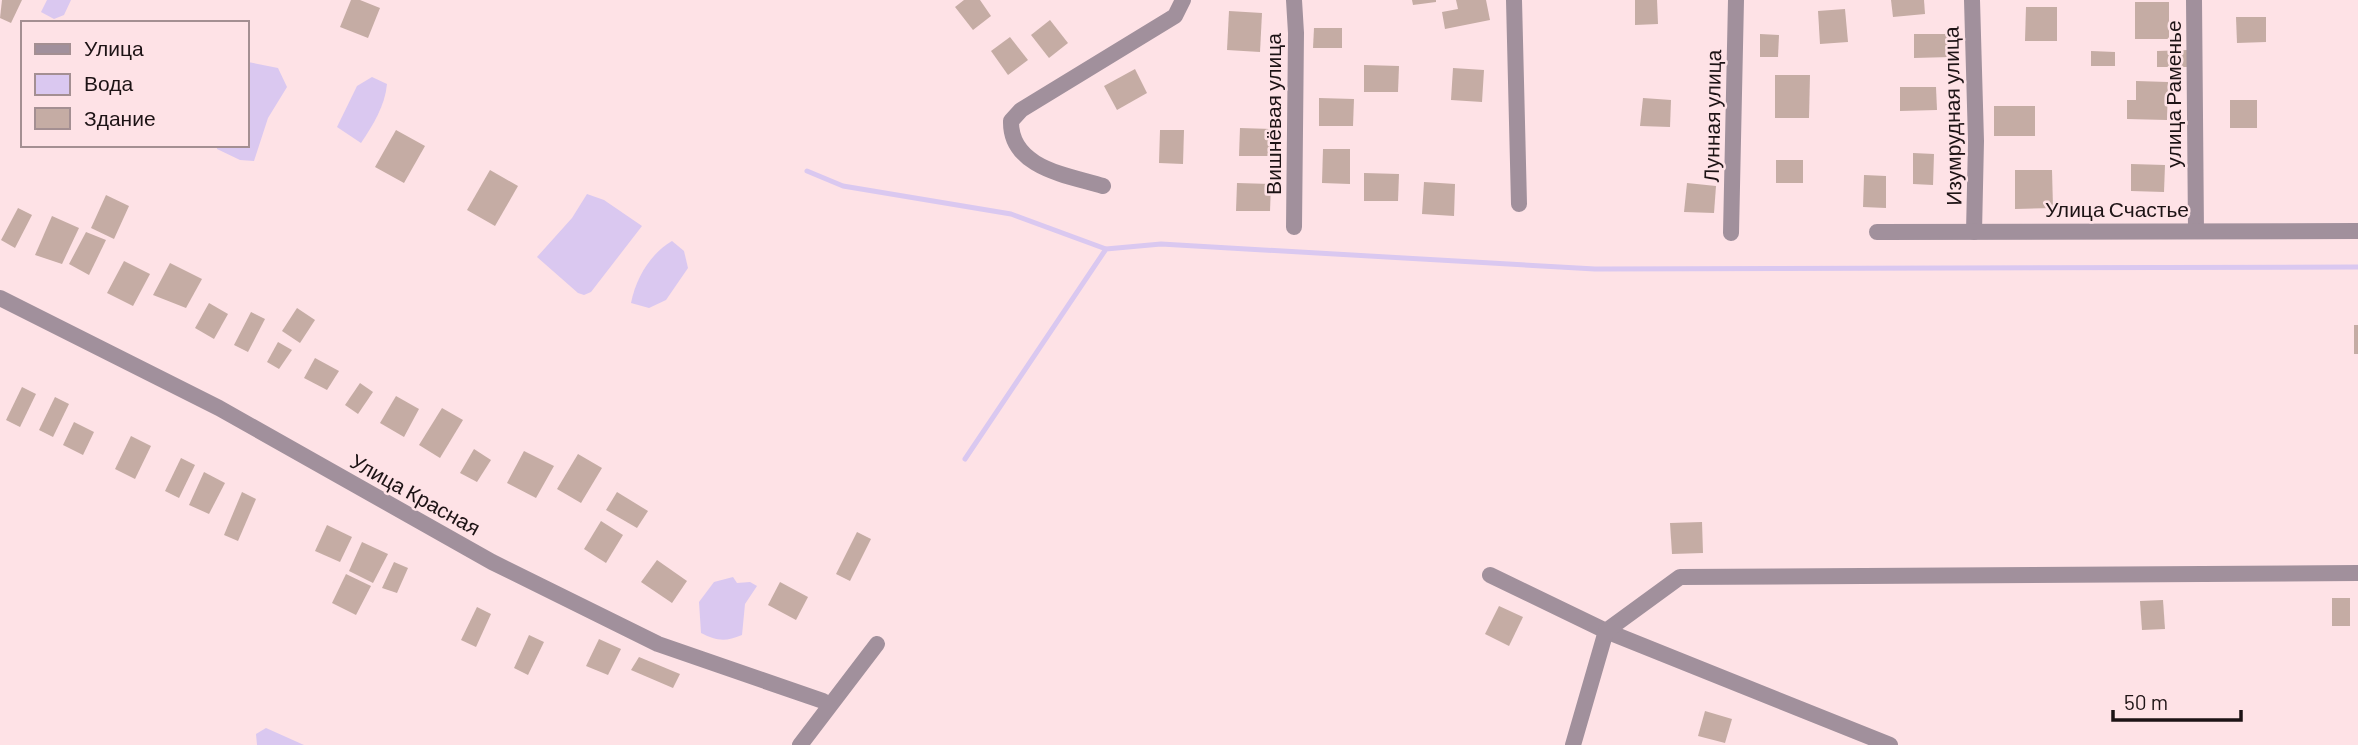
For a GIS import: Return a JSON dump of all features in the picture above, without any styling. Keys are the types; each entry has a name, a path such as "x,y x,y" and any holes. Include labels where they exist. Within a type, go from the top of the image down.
{"street":[{"path":"1102,186 1049,170 1028,160 1015,144 1011,121 1021,110 1175,16 1183,0"},
{"name":"Вишнёвая улица","path":"1294,0 1294,228"},
{"path":"1514,0 1519,204"},
{"name":"Лунная улица","path":"1731,233 1736,0"},
{"name":"Изумрудная улица","path":"1972,0 1976,141 1974,232"},
{"name":"улица Раменье","path":"2194,0 2196,230"},
{"name":"Улица Счастье","path":"1877,232 2358,231"},
{"name":"Улица Красная","path":"0,298 219,408 492,562 646,638 823,701"},
{"path":"1573,745 1606,631 1680,577 2358,573"},
{"path":"1490,575 1606,631 1890,745"},
{"path":"800,745 877,644"}],"water":[{"path":"47,0 71,0 64,15 54,19 41,12"},
{"path":"248,62 278,68 287,87 268,118 254,161 240,160 217,149 248,147"},
{"path":"372,77 387,84 386,92 378,115 361,143 337,127 357,86"},
{"path":"587,194 604,200 642,226 591,292 584,295 578,293 537,257 572,218"},
{"path":"672,241 684,251 688,268 666,300 649,308 631,303 645,268 664,246"},
{"path":"733,577 737,583 750,582 757,586 745,604 742,635 721,640 712,638 701,633 699,602 714,582"},
{"path":"266,728 304,745 257,745 256,734"}],"building":[{"path":"2,0 22,0 11,23 0,18"},
{"path":"351,0 360,0 380,8 368,38 340,27"},
{"path":"964,0 980,0 991,16 973,30 955,7"},
{"path":"1412,0 1436,0 1436,2 1413,5"},
{"path":"1456,0 1486,0 1490,20 1445,29 1442,12 1458,9"},
{"path":"1635,0 1657,0 1658,24 1635,25"},
{"path":"1891,0 1924,0 1925,14 1893,17"},
{"path":"2135,2 2169,2 2169,39 2135,39"},
{"path":"2026,7 2057,7 2057,41 2025,41"},
{"path":"1845,9 1848,42 1820,44 1818,11"},
{"path":"1229,11 1262,13 1260,52 1227,50"},
{"path":"2236,17 2266,17 2266,42 2237,43"},
{"path":"1050,20 1068,43 1049,58 1031,35"},
{"path":"1314,28 1342,28 1342,48 1313,48"},
{"path":"1760,34 1779,35 1778,57 1760,57"},
{"path":"1914,34 1950,34 1951,57 1914,58"},
{"path":"1010,37 1028,60 1008,75 991,51"},
{"path":"2187,50 2187,67 2157,67 2157,51"},
{"path":"2091,51 2115,52 2115,66 2091,66"},
{"path":"1364,65 1399,66 1398,92 1364,92"},
{"path":"1453,68 1484,70 1482,102 1451,100"},
{"path":"1135,69 1147,93 1117,110 1104,86"},
{"path":"1775,75 1810,75 1809,118 1775,118"},
{"path":"2136,81 2168,82 2167,120 2127,119 2127,100 2136,100"},
{"path":"1900,87 1936,87 1937,110 1900,111"},
{"path":"1319,98 1354,99 1353,126 1319,126"},
{"path":"1643,98 1671,100 1670,127 1640,126"},
{"path":"2230,100 2257,100 2257,128 2230,128"},
{"path":"1994,106 2035,106 2035,136 1994,136"},
{"path":"1240,128 1274,129 1274,156 1239,156"},
{"path":"396,130 425,146 404,183 375,167"},
{"path":"1160,130 1184,130 1183,164 1159,163"},
{"path":"1323,149 1350,149 1350,184 1322,183"},
{"path":"1913,153 1934,154 1933,185 1913,184"},
{"path":"1776,160 1803,160 1803,183 1776,183"},
{"path":"2131,164 2165,165 2164,192 2131,191"},
{"path":"490,170 518,186 495,226 467,210"},
{"path":"2015,170 2052,170 2053,208 2015,209"},
{"path":"1364,173 1399,174 1398,201 1364,201"},
{"path":"1864,175 1886,176 1886,208 1863,207"},
{"path":"1424,182 1455,184 1454,216 1422,214"},
{"path":"1237,183 1271,184 1270,211 1236,211"},
{"path":"1687,183 1716,186 1714,213 1684,212"},
{"path":"106,195 129,206 114,239 91,228"},
{"path":"18,208 32,215 15,248 1,240"},
{"path":"52,216 79,228 62,264 35,255"},
{"path":"86,232 106,240 89,275 69,264"},
{"path":"124,261 150,274 133,306 107,293"},
{"path":"170,263 202,279 186,308 153,295"},
{"path":"209,303 228,314 214,339 195,328"},
{"path":"297,308 315,320 300,343 282,331"},
{"path":"251,312 265,319 248,352 234,345"},
{"path":"2354,325 2358,325 2358,354 2354,354"},
{"path":"278,342 292,350 279,369 267,362"},
{"path":"315,358 339,371 327,390 304,378"},
{"path":"360,383 373,392 358,414 345,405"},
{"path":"22,387 36,394 20,427 6,420"},
{"path":"396,396 419,409 404,437 380,423"},
{"path":"55,397 69,404 53,437 39,430"},
{"path":"442,408 463,420 440,458 419,445"},
{"path":"74,422 94,432 83,455 63,445"},
{"path":"131,436 151,446 135,479 115,469"},
{"path":"474,449 491,460 477,482 460,473"},
{"path":"524,451 554,466 536,498 507,483"},
{"path":"578,454 602,468 581,503 557,489"},
{"path":"181,458 195,465 179,498 165,491"},
{"path":"204,472 225,483 209,514 189,505"},
{"path":"242,492 256,499 238,541 224,535"},
{"path":"617,492 648,511 637,528 606,510"},
{"path":"601,521 623,535 606,563 584,549"},
{"path":"1702,522 1703,553 1672,554 1670,523"},
{"path":"327,525 352,537 340,562 315,551"},
{"path":"857,532 871,539 850,581 836,574"},
{"path":"362,542 388,554 373,583 349,571"},
{"path":"657,560 687,581 672,603 641,582"},
{"path":"394,562 408,568 397,593 382,588"},
{"path":"346,574 371,586 356,615 332,603"},
{"path":"780,582 808,597 796,620 768,605"},
{"path":"2332,598 2350,598 2350,626 2332,626"},
{"path":"2163,600 2165,629 2142,630 2140,601"},
{"path":"1499,606 1523,617 1509,646 1485,634"},
{"path":"477,607 491,614 476,647 461,640"},
{"path":"529,635 544,642 528,675 514,668"},
{"path":"599,639 621,649 608,675 586,666"},
{"path":"639,657 680,674 673,688 631,670"},
{"path":"1705,711 1732,719 1725,743 1698,736"}],"waterway":[{"path":"807,171 843,186 1011,214 1106,249"},
{"path":"965,459 1106,249 1161,244 1595,269 2358,267"}]}
